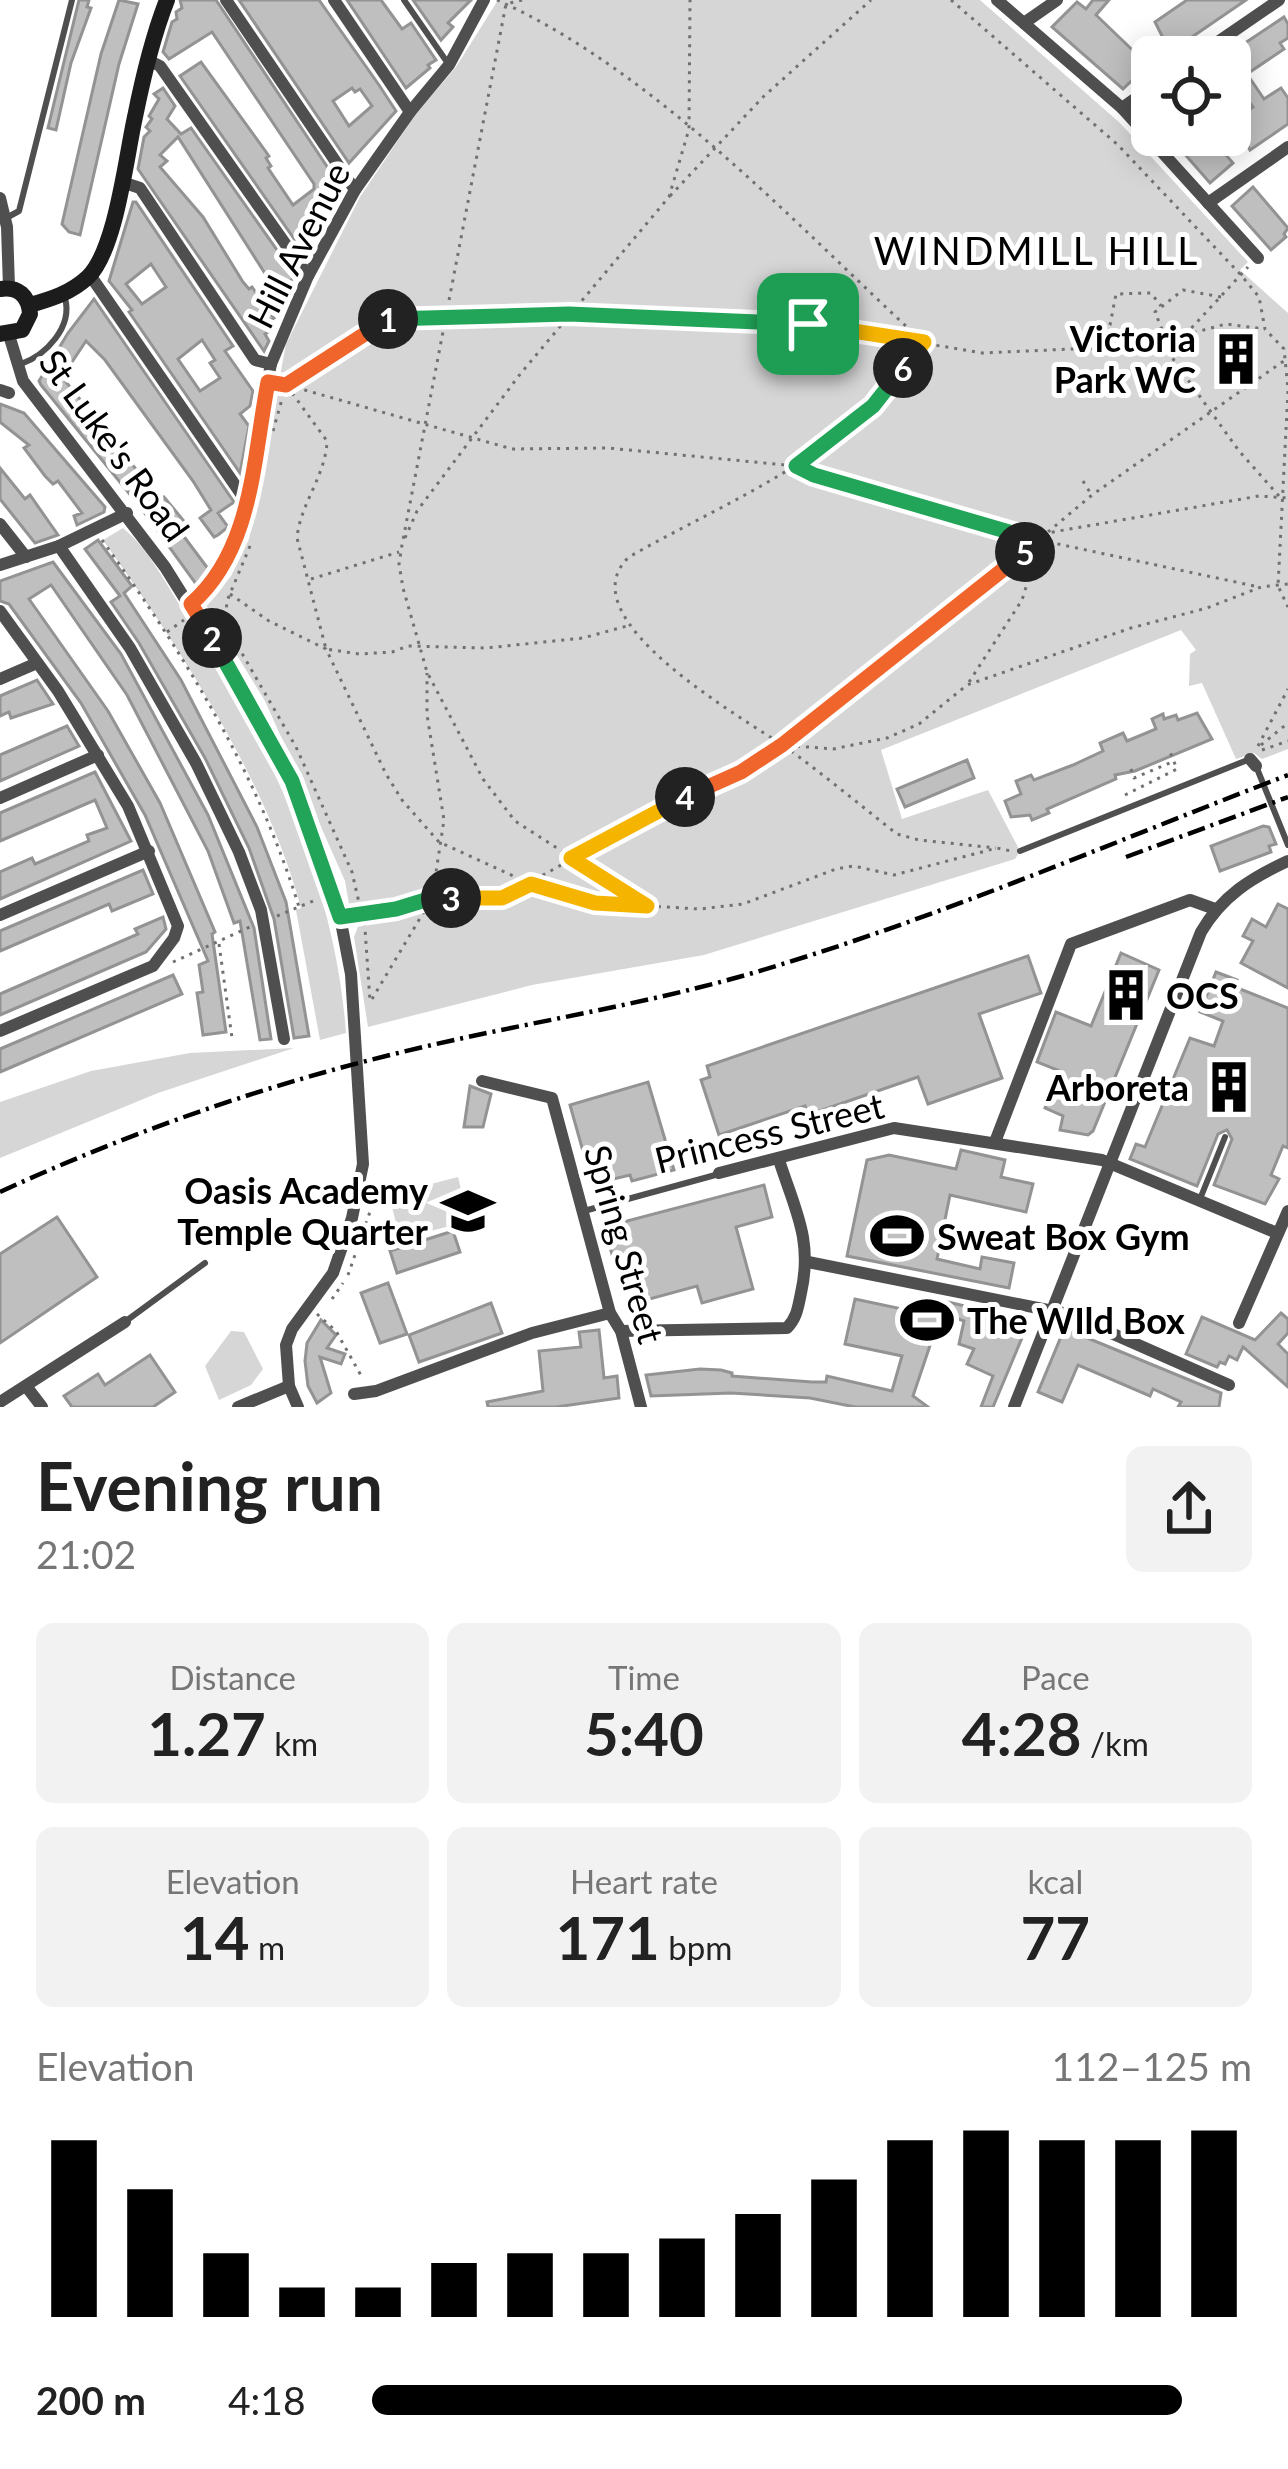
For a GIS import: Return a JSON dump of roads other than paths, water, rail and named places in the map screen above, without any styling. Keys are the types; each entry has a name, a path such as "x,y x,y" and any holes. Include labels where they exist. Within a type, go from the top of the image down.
{"street":[{"path":"30,305 64,295 90,275 114,219 148,60 167,0"},
{"path":"226,0 355,190"},
{"path":"334,0 410,112"},
{"name":"Hill Avenue","path":"189,611 236,547 271,364 308,276 355,190 449,65 484,0"},
{"path":"998,0 1122,108 1258,258"},
{"path":"1024,23 1057,0"},
{"path":"1227,36 1280,0"},
{"path":"148,60 160,66 308,276"},
{"path":"1122,108 1131,102"},
{"path":"1208,203 1288,146"},
{"path":"122,182 140,188 255,360 271,364"},
{"path":"0,198 6,218 4,288 20,291 30,305 27,323 4,334"},
{"path":"90,275 246,500"},
{"name":"St Luke's Road","path":"4,334 23,381 127,514 292,781 340,917 351,974 363,1122 359,1182 333,1274 292,1329 284,1358 289,1386"},
{"path":"0,565 59,546 127,514"},
{"path":"0,524 26,557"},
{"path":"59,546 130,648 196,763 239,852 261,910 284,1039"},
{"path":"0,611 98,755 148,851 178,926 153,966 0,1031"},
{"path":"0,679 38,663"},
{"path":"0,798 98,755"},
{"path":"0,915 148,851"},
{"path":"1014,1407 1201,932 1215,908 1245,882 1288,861"},
{"path":"994,1142 1071,944 1190,900 1215,908"},
{"name":"Spring Street","path":"482,1082 551,1098 641,1407"},
{"name":"Princess Street","path":"719,1174 894,1128 1113,1165 1277,1232"},
{"path":"620,1331 787,1328 795,1319 808,1262 779,1160"},
{"path":"1239,1323 1288,1210"},
{"path":"808,1262 1068,1313 1229,1385"},
{"path":"354,1394 510,1345 532,1333 610,1312"},
{"path":"0,1402 125,1322"},
{"path":"26,1386 42,1407"},
{"path":"238,1407 289,1386 298,1407"}],"lane":[{"path":"6,218 19,211 72,0"},
{"path":"404,0 449,65"},
{"path":"17,366 45,353 67,318 64,295"},
{"path":"1020,851 1254,757 1288,845"},
{"path":"1199,1199 1225,1137"},
{"name":"Princess Street","path":"584,1211 719,1174"},
{"path":"125,1322 205,1263"}],"railway":[{"path":"0,1192 94,1151 287,1083 435,1044 679,992 841,945 1288,775"},
{"path":"1126,857 1288,797"}],"place":[{"name":"Victoria Park WC","path":"1236,359"},
{"name":"OCS","path":"1126,995"},
{"name":"Arboreta","path":"1229,1087"},
{"name":"Oasis Academy Temple Quarter","path":"468,1211"},
{"name":"Sweat Box Gym","path":"897,1236"},
{"name":"The WIld Box","path":"927,1320"}],"district":[{"name":"WINDMILL HILL","path":"1037,250"}]}
